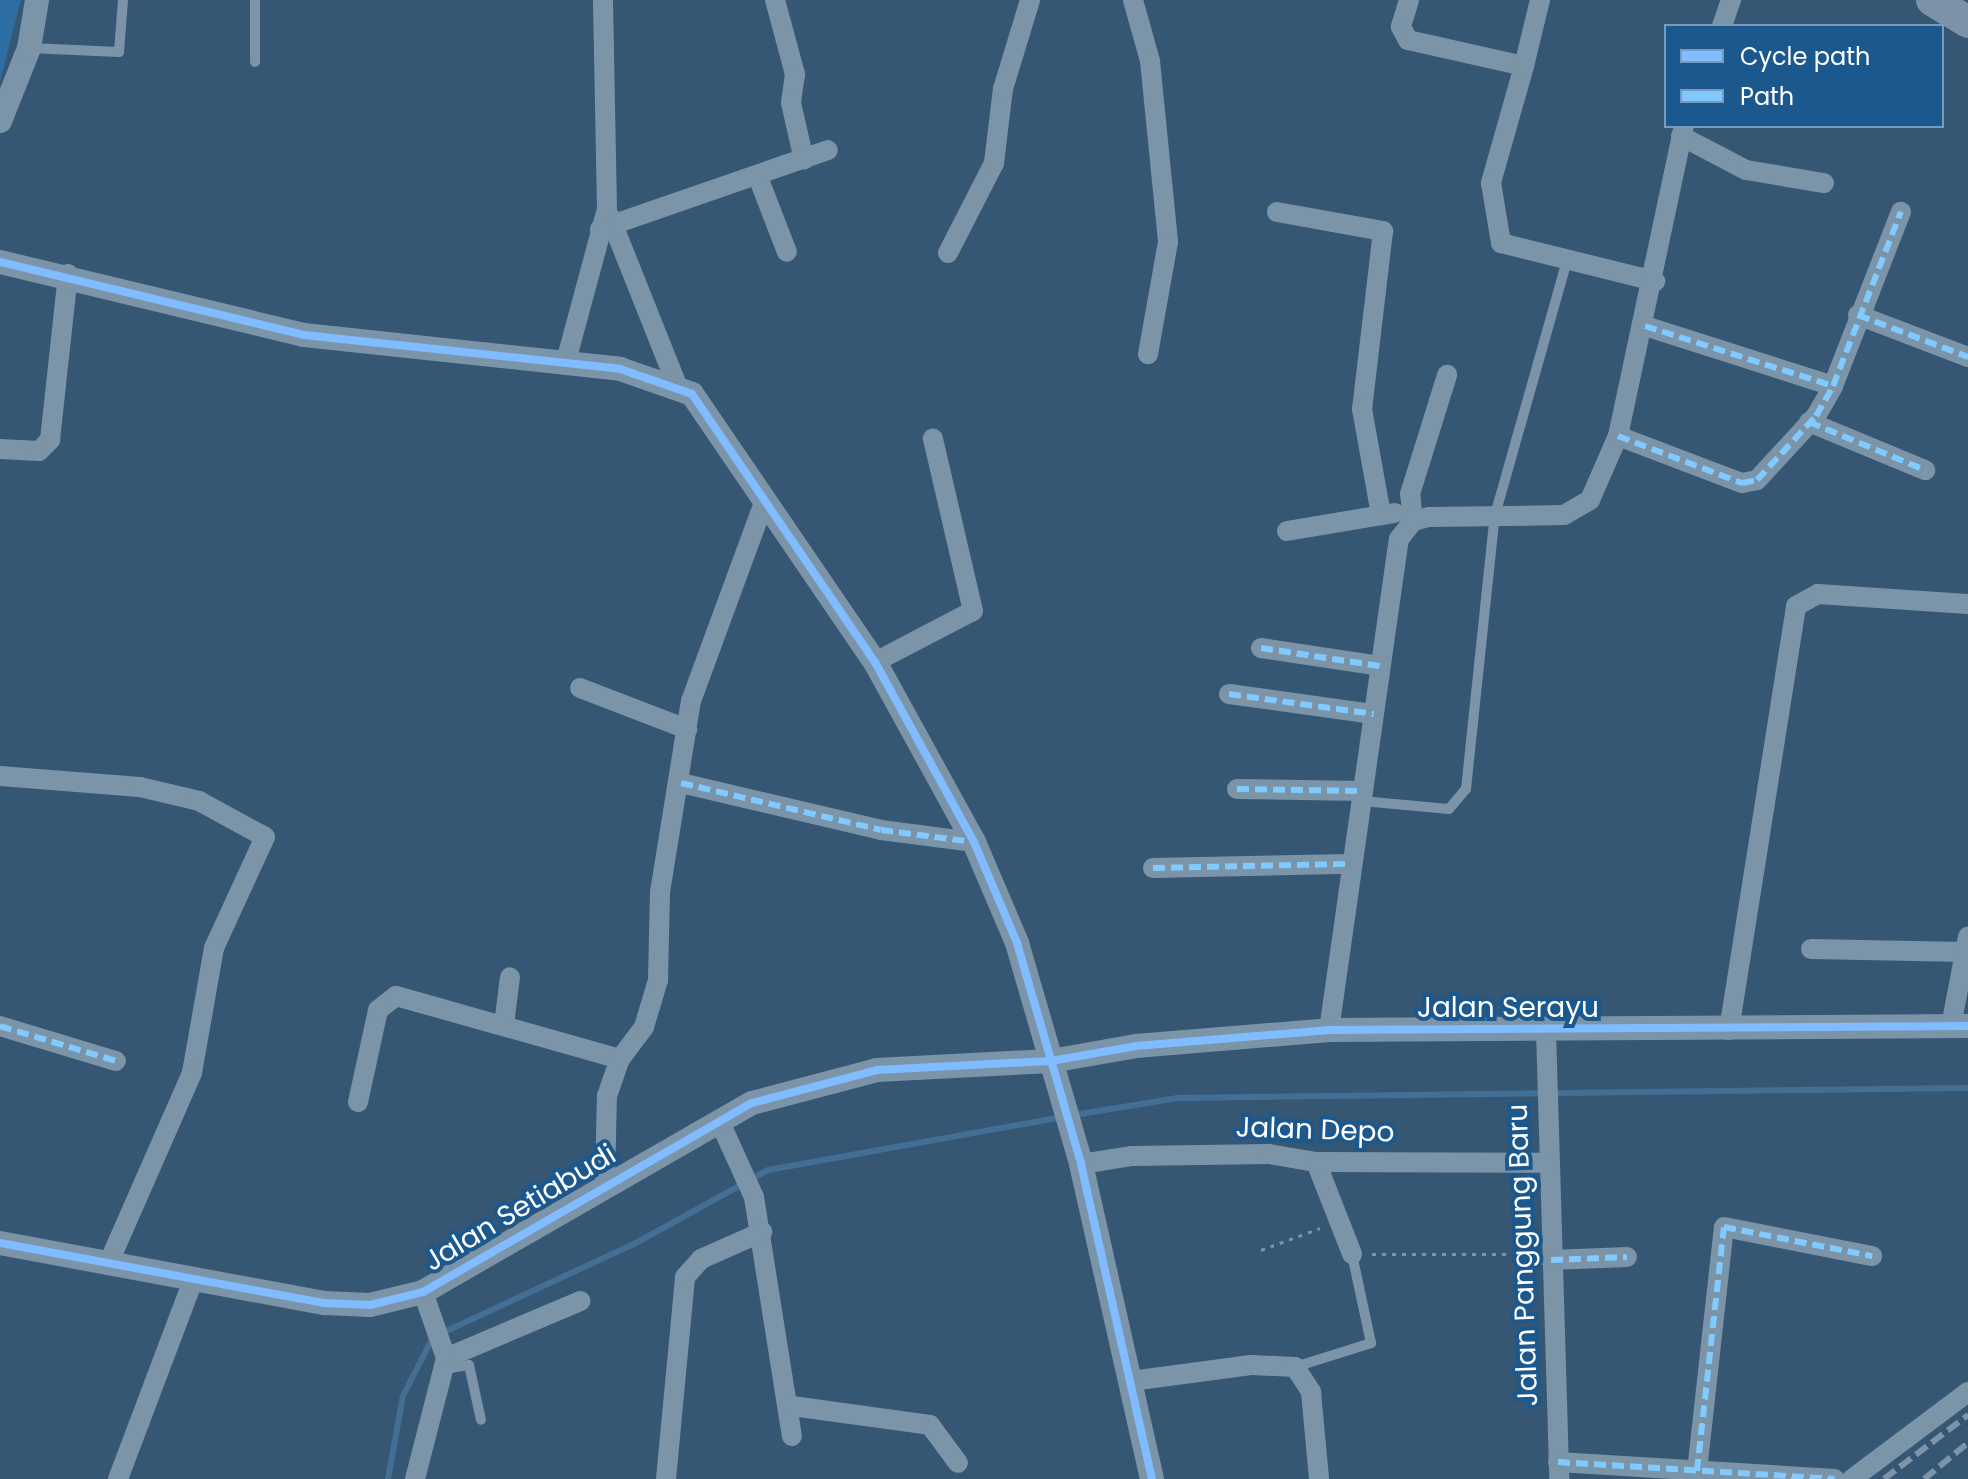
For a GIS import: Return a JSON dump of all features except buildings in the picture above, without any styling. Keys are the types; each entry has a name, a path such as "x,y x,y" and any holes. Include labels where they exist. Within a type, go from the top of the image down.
{"highway":[{"path":"1932,0 1968,22"}],"street":[{"path":"0,121 29,48 37,0"},
{"path":"566,361 607,222 603,0"},
{"path":"775,0 795,74 791,103 804,160"},
{"path":"948,253 994,163 1003,89 1030,0"},
{"path":"1133,0 1150,61 1168,242 1148,354"},
{"path":"1409,0 1401,27 1408,40 1524,66"},
{"path":"1540,0 1493,171 1495,232 1515,252 1655,281"},
{"path":"1723,24 1731,0"},
{"path":"1287,531 1381,515 1495,515 1581,509 1618,436 1655,281 1682,131 1746,170 1824,183"},
{"path":"607,222 758,177 828,150"},
{"path":"758,177 787,252"},
{"path":"1277,212 1383,231 1362,409 1381,515"},
{"path":"1618,436 1751,484 1809,422 1833,386 1858,315 1901,212"},
{"path":"607,222 676,383 711,416 875,662 974,842 1017,943 1081,1164 1152,1479"},
{"path":"0,262 68,274 304,335 566,361 676,383"},
{"path":"0,449 39,451 50,440 68,274"},
{"path":"1858,315 1968,357"},
{"path":"1645,326 1833,386"},
{"path":"1329,1030 1350,864 1363,796 1399,539 1411,517 1447,375"},
{"path":"1809,422 1925,470"},
{"path":"875,662 973,611 933,439"},
{"path":"605,1181 607,1096 620,1059 644,1027 654,998 660,892 681,783 687,729 704,655 765,500"},
{"path":"1729,1030 1796,606 1818,594 1968,604"},
{"path":"1261,648 1380,666"},
{"path":"580,688 687,729"},
{"path":"1229,694 1374,714"},
{"path":"0,776 140,787 199,801 265,837 214,948 199,1056 110,1260"},
{"path":"681,783 881,830 974,842"},
{"path":"1237,789 1363,796"},
{"path":"1153,868 1350,864"},
{"path":"1811,949 1967,944 1960,1026"},
{"path":"504,1025 510,977"},
{"path":"358,1102 386,999 417,1000 620,1059"},
{"path":"0,1026 116,1061"},
{"name":"Jalan Serayu","path":"1051,1061 1136,1046 1329,1030 1729,1030 1960,1026"},
{"name":"Jalan Panggung Baru","path":"1546,1030 1547,1163 1558,1471"},
{"name":"Jalan Setiabudi","path":"0,1243 110,1260 354,1306 423,1292 605,1181 719,1120 793,1088 877,1070 1051,1061"},
{"path":"719,1120 743,1165 754,1197 792,1406 792,1436"},
{"name":"Jalan Depo","path":"1081,1164 1132,1156 1254,1154 1316,1162 1547,1163"},
{"path":"1316,1162 1352,1254"},
{"path":"1697,1471 1724,1227 1872,1256"},
{"path":"666,1479 685,1277 701,1259 762,1232"},
{"path":"1551,1260 1627,1257"},
{"path":"118,1479 194,1278"},
{"path":"415,1479 445,1359 435,1318 423,1292"},
{"path":"445,1359 580,1301"},
{"path":"1131,1381 1251,1365 1295,1367 1311,1392 1319,1479"},
{"path":"1852,1479 1968,1392"},
{"path":"792,1406 930,1425 958,1463"},
{"path":"1558,1471 1697,1471 1834,1479"}],"lane":[{"path":"29,48 119,52 123,0"},
{"path":"255,0 255,62"},
{"path":"1363,796 1460,804 1495,515 1566,264"},
{"path":"1295,1367 1371,1343 1352,1254"},
{"path":"445,1359 471,1368 481,1420"}],"path":[{"path":"1261,1250 1338,1220"},
{"path":"1352,1254 1509,1254"}],"shaded area":[{"path":"0,0 21,0 0,82"}],"waterway":[{"path":"1074,1115 1178,1098 1968,1088"},
{"path":"442,1333 634,1244 768,1170 1063,1117"},
{"path":"388,1479 403,1396 432,1339"}],"railway":[{"path":"1884,1479 1968,1415"},
{"path":"1924,1479 1968,1443"}],"marked path":[{"path":"1618,436 1742,483 1757,480 1816,416 1833,386 1901,212"},
{"path":"1858,315 1968,357"},
{"path":"1645,326 1833,386"},
{"path":"1809,422 1925,470"},
{"path":"1261,648 1380,666"},
{"path":"1229,694 1374,714"},
{"path":"681,783 881,830 974,842"},
{"path":"1237,789 1363,791"},
{"path":"1153,868 1350,864"},
{"path":"0,1026 116,1061"},
{"path":"1697,1471 1724,1227 1872,1256"},
{"path":"1551,1260 1627,1257"},
{"path":"1558,1462 1834,1479"}],"cycle path":[{"path":"0,262 304,335 620,369 692,394 875,662 974,842 1017,943 1081,1164 1152,1479"},
{"path":"0,1243 324,1303 370,1305 423,1292 752,1103 877,1070 1051,1061 1136,1046 1329,1030 1968,1026"}]}
